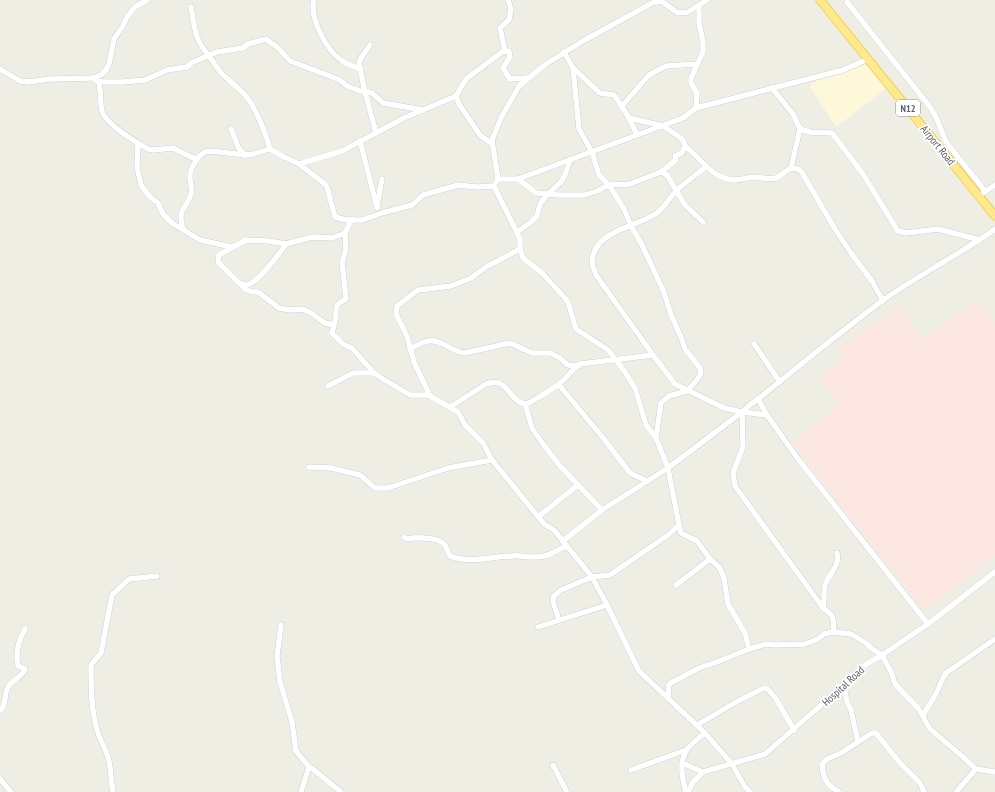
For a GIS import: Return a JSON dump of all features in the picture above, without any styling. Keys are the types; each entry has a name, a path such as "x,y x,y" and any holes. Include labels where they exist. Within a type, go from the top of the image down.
{"highway":[{"name":"Airport Road","path":"820,0 929,135 982,193 995,216"}],"street":[{"path":"95,80 106,70 114,39 127,17 136,7 146,0"},
{"path":"314,0 312,5 319,31 324,39 336,56 342,61 361,69"},
{"path":"505,51 500,28 509,20 511,9 508,0"},
{"path":"494,186 498,179 492,140 501,118 516,89 546,64 564,52 652,1 661,1 678,13 688,12 707,0"},
{"path":"847,2 930,107 946,142 982,193 995,185"},
{"path":"696,108 697,93 691,80 703,47 699,23 699,5"},
{"path":"191,7 199,43 222,74 232,81 250,102 268,139 270,149"},
{"path":"0,69 20,80 28,82 50,79 95,80 104,82 145,80 166,70 187,67 191,63 217,52 243,48 248,44 266,39 278,48 290,61 340,80 347,86 360,91 372,93 383,103 423,110"},
{"path":"370,44 360,61 365,91 376,133"},
{"path":"505,51 509,51 510,57 503,68 510,79 529,78"},
{"path":"299,164 342,151 404,118 456,96 466,79 493,58 505,51"},
{"path":"564,52 573,68 600,93 612,94 615,96 629,118 637,135"},
{"path":"498,179 518,179 684,118 696,108 843,70 868,59"},
{"path":"622,106 649,75 666,66 697,64"},
{"path":"573,68 579,129 592,152 599,175 609,185 624,209 631,226 641,243 664,292 670,315 681,337 685,350 700,368 701,373 688,391 669,396 662,403 656,438"},
{"path":"95,80 99,85 102,111 118,130 138,143 153,150 173,148 192,158 198,158"},
{"path":"772,88 793,114 800,129 792,168"},
{"path":"456,96 459,104 480,135 492,144"},
{"path":"629,118 663,126 681,138 685,146 693,152 706,167 722,178 736,180 752,177 774,178 792,168 801,171 835,229 872,281 883,301"},
{"path":"929,135 939,126"},
{"path":"231,129 239,149 245,155"},
{"path":"800,129 810,132 832,133 863,174 898,232 906,233 938,229 980,240"},
{"path":"360,141 377,212"},
{"path":"138,143 137,167 141,185 150,197 158,203 163,214 172,223 200,240 233,247"},
{"path":"518,179 534,192 585,195 609,185 630,184 661,172 673,164 676,160 675,156 682,153 685,146"},
{"path":"183,229 180,217 181,212 191,194 192,187 190,176 198,158 205,152 211,151 245,155 270,149 299,164 320,179 327,187 335,217 346,220 362,220 377,212 412,205 423,195 458,185 477,187 494,186"},
{"path":"516,232 530,223 537,216 540,204 562,180 570,160"},
{"path":"706,167 676,192 658,212 631,226 611,233 602,239 596,250 592,264 596,275 675,384 724,408 767,415"},
{"path":"661,172 667,175 676,192 686,205 703,222"},
{"path":"377,212 382,179"},
{"path":"494,186 520,239 520,249 523,258 542,273 568,302 576,329 608,350 635,388 646,425 656,438 668,468 681,533 697,541 710,559 719,567 724,578 728,604 744,633 749,649"},
{"path":"332,333 337,305 346,299 342,262 346,249 345,233 352,219"},
{"path":"404,537 428,538 441,542 445,545 450,556 455,558 485,559 511,556 533,558 545,556 565,543 602,510 668,468 883,301 995,229"},
{"path":"332,333 334,325 325,323 311,313 302,310 279,308 258,292 252,292 245,289 218,262 219,255 246,240 268,240 286,244 312,237 332,238 345,233"},
{"path":"238,283 246,285 254,282 261,276 286,244"},
{"path":"430,396 414,362 407,336 396,314 397,306 418,290 451,286 471,278 486,267 520,249"},
{"path":"332,333 343,344 352,348 374,373 410,395 430,396 458,412 465,425 483,443 492,460 544,524 554,530 592,577 639,671 705,733 732,764 745,790 750,792"},
{"path":"410,349 428,341 435,340 458,353 465,353 510,343 532,352 550,353 568,364 576,366 580,364 653,355"},
{"path":"754,344 780,382"},
{"path":"450,407 486,384 492,383 499,383 520,403 529,403 559,385 573,372 576,366"},
{"path":"328,386 353,373 374,373"},
{"path":"559,385 630,473 648,481"},
{"path":"758,399 767,415 798,459 928,624"},
{"path":"525,404 532,428 560,466 602,510"},
{"path":"742,412 743,447 733,473 736,486 824,608 832,614 834,621 833,632"},
{"path":"310,467 331,468 360,475 375,488 388,488 448,468 492,460"},
{"path":"539,516 578,485"},
{"path":"559,620 553,600 554,596 561,590 592,577 610,575 668,535 679,524"},
{"path":"824,608 826,583 837,564 837,552"},
{"path":"676,585 710,559"},
{"name":"Hospital Road","path":"703,772 765,754 794,730 863,666 928,624 995,572"},
{"path":"113,792 110,761 99,737 95,722 91,696 91,665 101,653 112,595 129,579 157,576"},
{"path":"538,627 607,605"},
{"path":"281,625 277,656 280,682 292,722 296,751 309,768 313,769 341,792"},
{"path":"0,711 6,702 8,686 13,680 23,674 25,669 18,666 16,649 19,638 25,629"},
{"path":"668,697 669,684 699,668 749,649 766,644 775,646 805,644 818,639 824,634 833,632 851,634 882,655 891,672 895,684 918,708 930,729 976,769 995,772"},
{"path":"923,715 936,694 946,673 995,639"},
{"path":"844,685 858,742"},
{"path":"697,726 736,702 764,688 767,688 776,699 794,730"},
{"path":"631,770 686,750 705,733"},
{"path":"839,792 832,788 823,777 822,764 827,759 841,754 858,742 876,733 899,762 920,783 924,792"},
{"path":"686,750 682,763 682,776 687,792"},
{"path":"682,763 703,772 693,782 687,792"},
{"path":"553,765 567,792"},
{"path":"301,792 309,768"},
{"path":"956,792 976,769"},
{"path":"0,779 11,792"}],"shaded area":[{"path":"868,64 887,88 836,127 810,87 811,83"},
{"path":"977,301 995,323 995,556 924,610 792,442 839,404 819,377 844,358 839,347 899,307 922,339"}]}
